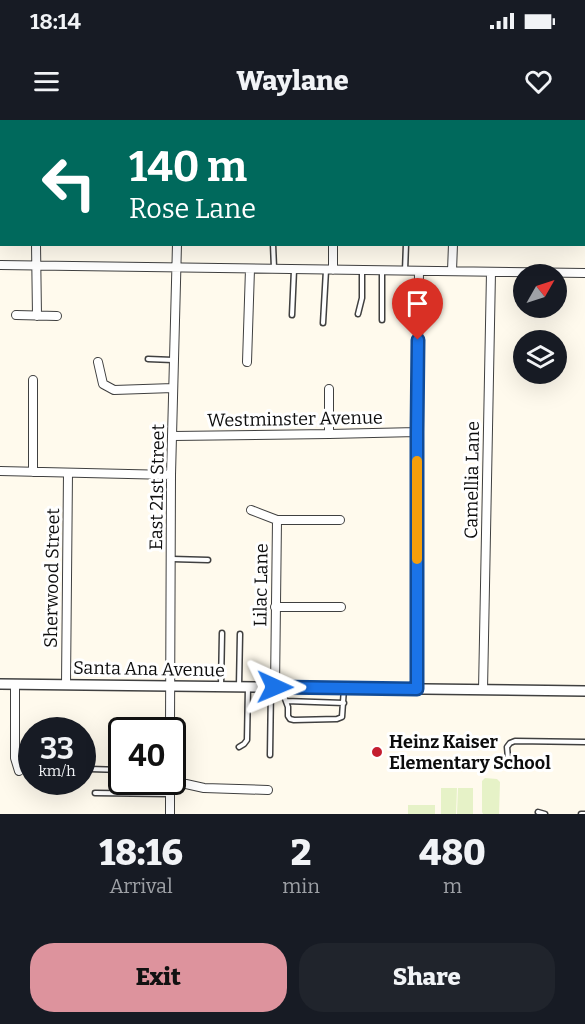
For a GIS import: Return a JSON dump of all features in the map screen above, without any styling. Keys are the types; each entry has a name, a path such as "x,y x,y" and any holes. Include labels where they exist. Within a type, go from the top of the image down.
{"street":[{"path":"36,246 37,316"},
{"name":"East 21st Street","path":"170,717 172,388 177,246"},
{"path":"329,270 333,246"},
{"path":"452,271 453,246"},
{"path":"0,265 585,273"},
{"path":"247,362 250,268"},
{"path":"417,689 419,271"},
{"name":"Camellia Lane","path":"483,690 491,272"},
{"path":"16,315 57,316"},
{"path":"98,362 103,384 114,390 172,388"},
{"path":"33,380 33,472"},
{"path":"329,389 329,434"},
{"name":"Westminster Avenue","path":"173,436 417,432"},
{"path":"0,471 171,476"},
{"name":"Sherwood Street","path":"66,684 68,473"},
{"path":"251,510 277,520 339,520"},
{"name":"Lilac Lane","path":"276,687 277,520"},
{"path":"276,607 341,608"},
{"name":"Santa Ana Avenue","path":"0,684 585,691"},
{"path":"15,684 15,758 18,768"},
{"path":"186,784 204,788 268,790"},
{"path":"170,795 170,814"}],"lane":[{"path":"273,246 274,269"},
{"path":"405,271 406,246"},
{"path":"292,315 294,269"},
{"path":"322,323 329,270"},
{"path":"358,314 362,298 362,270"},
{"path":"382,270 382,320"},
{"path":"148,359 173,360"},
{"path":"171,559 208,560"},
{"path":"221,686 222,633"},
{"path":"239,747 247,740 240,634"},
{"path":"276,687 286,701 288,716 294,720 342,717 344,688"},
{"path":"270,755 276,687"},
{"path":"286,701 344,703"},
{"path":"508,758 507,747 515,741 585,742"},
{"path":"538,812 545,814"}],"green space":[{"path":"485,778 497,779 500,782 499,814 483,814 482,812 482,781"},
{"path":"441,788 457,788 456,814 441,814"},
{"path":"458,788 473,788 473,814 457,814"},
{"path":"408,805 435,805 435,814 408,814"}],"slow traffic":[{"path":"417,461 417,559"}],"place":[{"name":"Heinz Kaiser Elementary School","path":"377,752"}],"route":[{"path":"275,687 417,689 418,340"}]}
